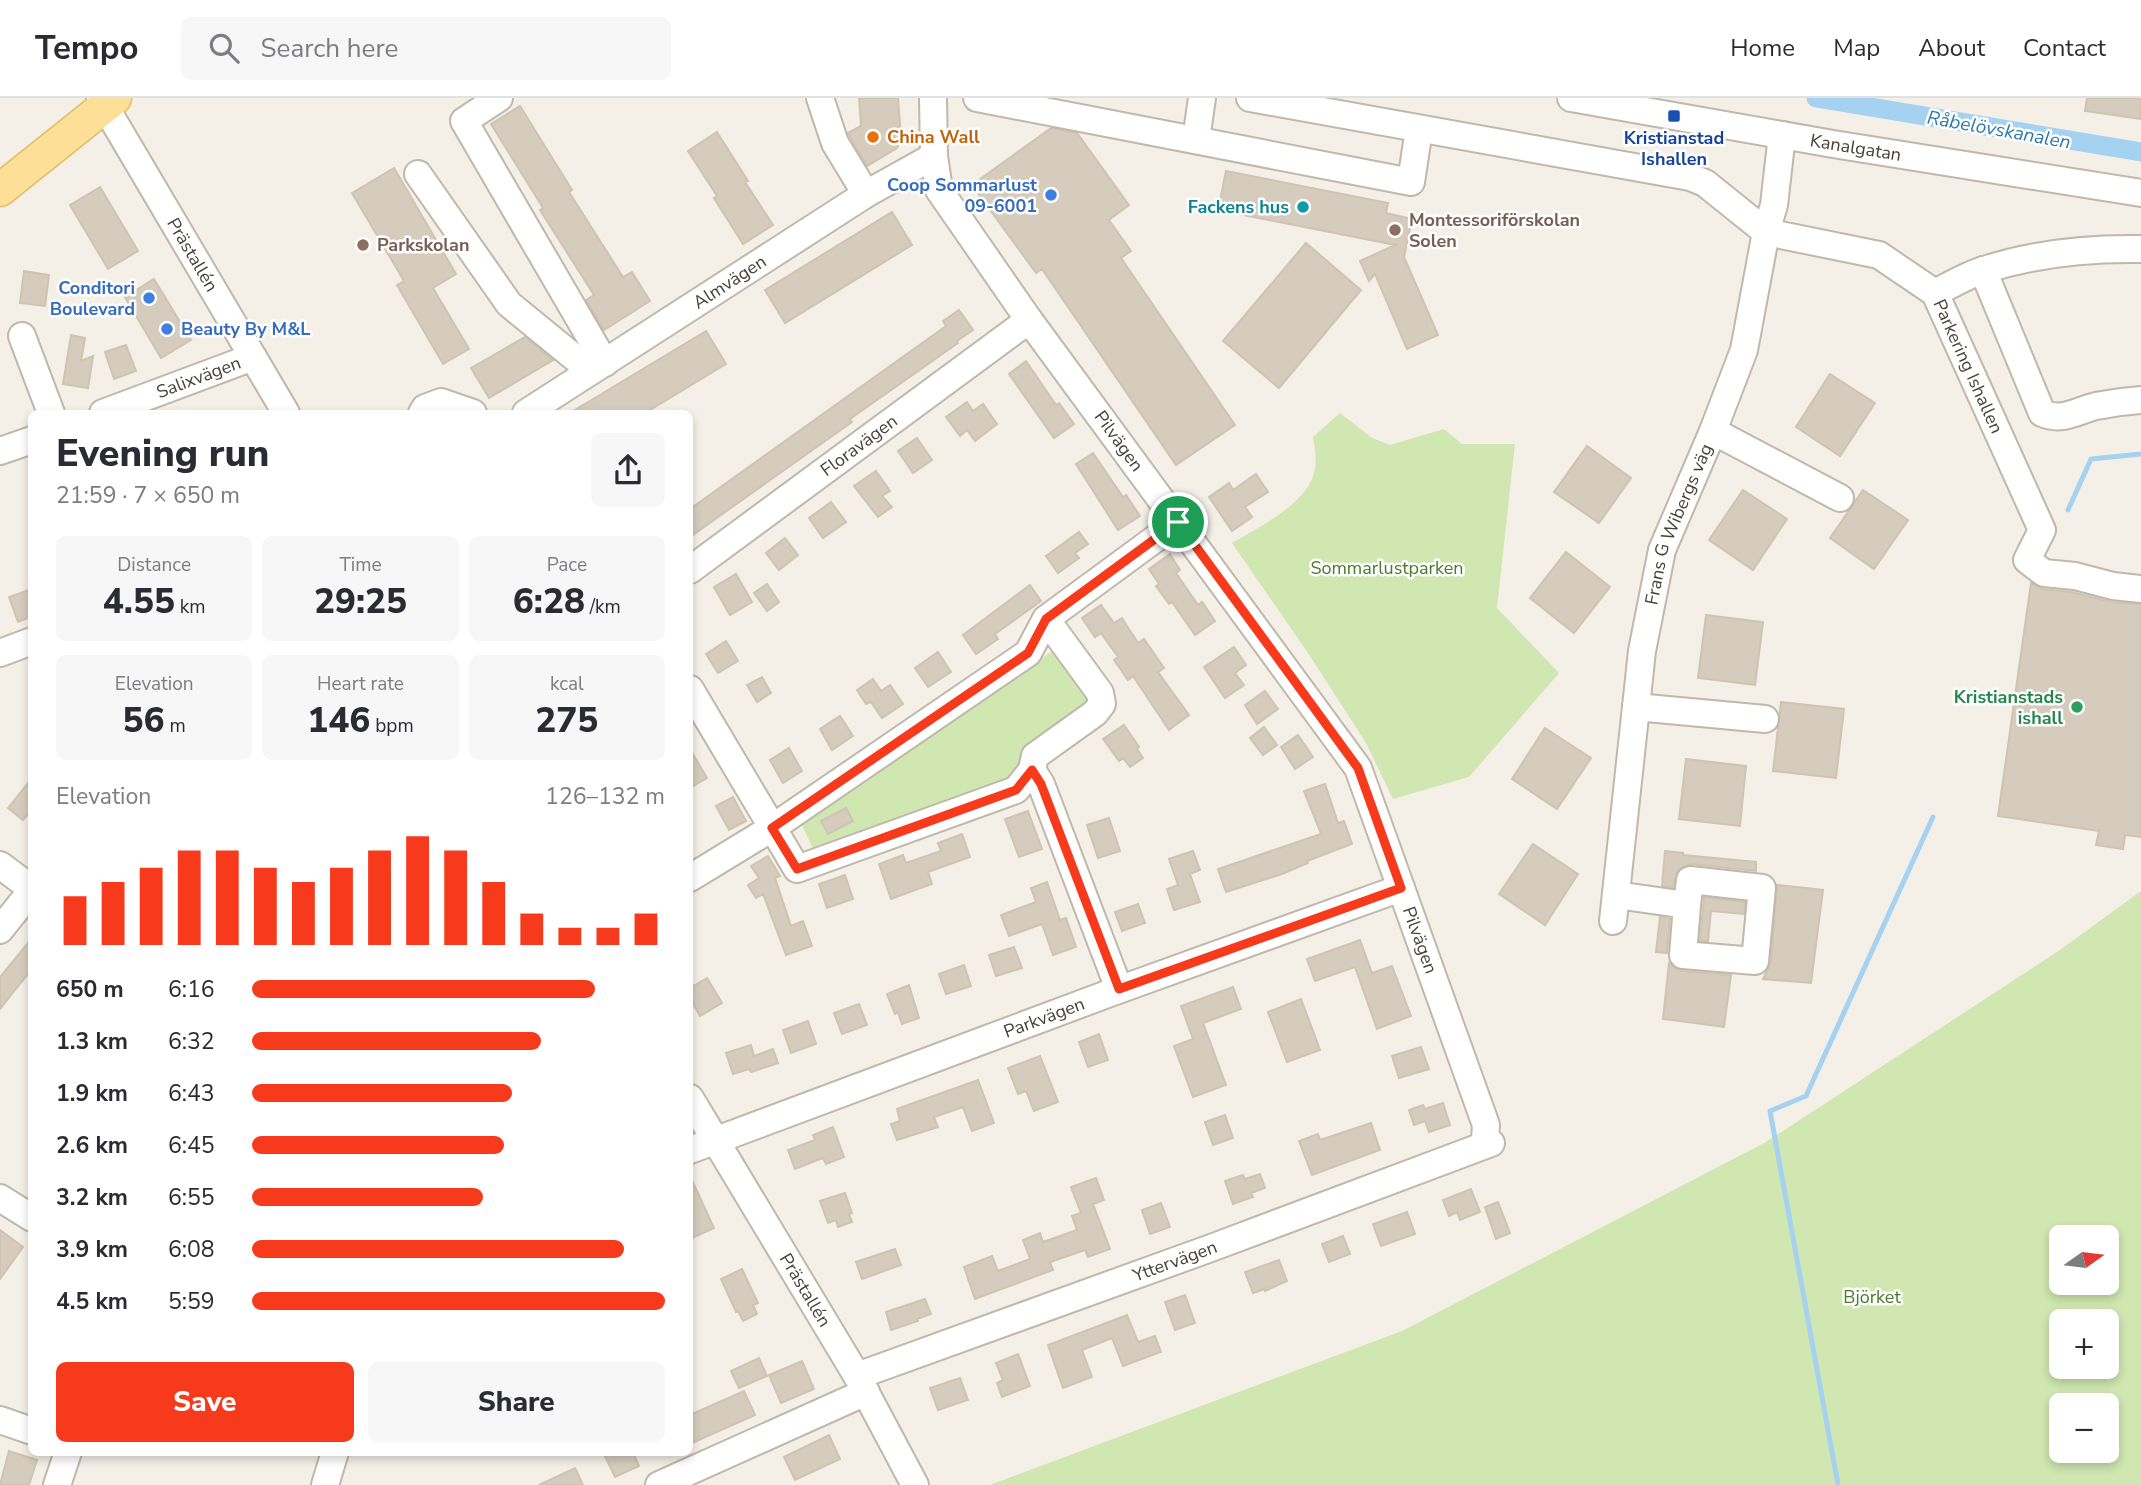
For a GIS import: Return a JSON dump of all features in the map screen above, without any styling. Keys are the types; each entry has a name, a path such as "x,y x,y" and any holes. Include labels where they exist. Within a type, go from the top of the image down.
{"main road":[{"path":"0,190 107,101"}],"street":[{"path":"499,98 464,121 598,367"},
{"path":"820,98 835,142 866,194"},
{"name":"Pilvägen","path":"933,98 934,156 939,190 1029,320 1358,768 1486,1125 1485,1139 1491,1143"},
{"path":"976,98 1411,182 1419,129"},
{"path":"1196,140 1202,98"},
{"path":"1250,98 1689,177 1705,183 1766,232"},
{"name":"Kanalgatan","path":"1571,98 1782,135 2141,192"},
{"name":"Prästallén","path":"107,101 284,410"},
{"name":"Frans G Wibergs väg","path":"1687,905 1615,908 1642,651 1662,550 1744,350 1766,232 1774,205 1782,135"},
{"name":"Almvägen","path":"531,410 866,194 934,156"},
{"path":"418,174 509,304 598,367"},
{"name":"Parkering Ishallen","path":"1766,232 1879,255 1935,293 2042,530 2027,560 2044,573 2141,589"},
{"path":"1935,293 1983,270 2058,252 2105,248 2141,249"},
{"path":"1983,270 2042,413 2053,418 2095,407 2141,400"},
{"name":"Floravägen","path":"693,568 1029,320"},
{"path":"22,336 50,410"},
{"name":"Salixvägen","path":"111,410 253,357"},
{"path":"424,410 441,402 464,410"},
{"path":"1713,430 1840,498"},
{"path":"0,452 28,442"},
{"path":"693,876 772,828 1028,653 1046,619 1178,522"},
{"path":"693,694 797,869 1016,790 1032,770 1035,756 1095,713 1102,704 1100,692 1046,619"},
{"path":"0,653 28,642"},
{"path":"1636,707 1765,719"},
{"path":"1032,770 1041,784 1119,989"},
{"path":"0,865 28,887"},
{"name":"Parkvägen","path":"693,1149 1119,989 1401,888"},
{"path":"0,930 28,895"},
{"name":"Prästallén","path":"693,1103 861,1384 915,1485"},
{"name":"Yttervägen","path":"659,1485 861,1384 1491,1143"},
{"path":"0,1198 28,1216"},
{"path":"0,1420 28,1430"},
{"path":"57,1485 67,1456"},
{"path":"325,1485 334,1456"}],"green space":[{"name":"Sommarlustparken","path":"1340,413 1372,438 1390,445 1444,429 1462,444 1515,444 1497,608 1559,673 1469,777 1393,799 1366,743 1232,543 1279,515 1300,497 1315,471 1313,437"},
{"path":"1051,652 1060,653 1091,695 1092,706 1031,751 1011,775 994,789 815,853 800,821"},
{"name":"Björket","path":"2141,891 2141,1485 990,1485 1402,1331 1766,1142 2060,950"}],"building":[{"path":"859,98 898,98 901,137 897,148 867,166 848,133 861,126"},
{"path":"2087,98 2141,98 2141,119 2085,111"},
{"path":"520,106 572,190 569,192 623,277 632,272 650,301 604,330 586,300 594,295 540,210 543,208 491,124"},
{"path":"1051,128 1077,133 1129,205 1109,220 1131,251 1121,258 1235,425 1176,465 1042,269 1036,273 972,185"},
{"path":"717,132 773,225 743,244 688,151"},
{"path":"394,168 456,274 433,288 469,349 443,364 397,285 404,281 352,193"},
{"name":"Fackens hus","path":"1226,171 1388,203 1386,213 1412,219 1404,257 1438,335 1407,349 1375,274 1369,281 1360,261 1395,245 1218,210"},
{"path":"100,187 138,251 108,269 70,205"},
{"path":"892,212 912,245 785,323 765,290"},
{"path":"1306,243 1361,290 1279,388 1223,341"},
{"path":"24,271 49,275 45,306 20,303"},
{"path":"154,279 191,340 161,358 125,297"},
{"path":"959,310 973,330 850,419 852,422 693,535 693,507 946,326 943,321"},
{"path":"706,331 726,364 650,410 575,410"},
{"path":"71,335 85,338 81,361 93,356 88,388 63,384"},
{"path":"525,337 553,360 489,398 471,368"},
{"path":"126,345 136,371 114,379 105,352"},
{"path":"1026,361 1056,405 1059,403 1074,424 1054,438 1009,374"},
{"path":"1830,374 1875,403 1840,456 1796,427"},
{"path":"967,402 973,411 983,404 997,424 975,441 967,430 960,436 946,417"},
{"path":"917,438 932,460 913,473 898,451"},
{"path":"1587,446 1631,478 1599,523 1554,492"},
{"path":"1093,453 1123,497 1126,495 1140,516 1118,530 1076,464"},
{"path":"876,471 890,491 882,496 892,507 878,517 854,486"},
{"path":"1256,474 1268,492 1245,507 1252,517 1232,531 1209,497 1229,483 1233,490"},
{"path":"1743,490 1787,519 1753,570 1709,540"},
{"path":"1863,490 1908,520 1874,569 1830,538"},
{"path":"831,502 846,522 823,538 809,518"},
{"path":"1079,532 1088,544 1075,553 1079,558 1058,573 1046,556"},
{"path":"785,538 798,555 779,570 766,553"},
{"path":"1566,552 1610,587 1574,633 1530,598"},
{"path":"1170,554 1180,570 1176,573 1198,605 1202,602 1215,621 1195,635 1172,602 1169,604 1156,586 1159,584 1149,569"},
{"path":"736,574 752,602 730,615 714,587"},
{"name":"Kristianstads ishall","path":"2031,583 2042,589 2072,592 2111,602 2141,604 2141,837 2125,835 2123,849 2096,845 2099,831 1998,816"},
{"path":"767,584 779,602 767,611 754,593"},
{"path":"1030,585 1041,601 995,634 998,639 976,654 963,635"},
{"path":"28,590 28,618 18,622 9,597"},
{"path":"1101,605 1114,623 1122,618 1138,643 1144,639 1164,668 1158,672 1189,715 1169,730 1133,676 1128,680 1114,660 1118,657 1101,633 1095,637 1082,618"},
{"path":"1706,615 1763,622 1755,685 1698,678"},
{"path":"726,641 738,661 718,673 706,654"},
{"path":"1234,647 1246,665 1235,673 1244,685 1225,698 1204,667"},
{"path":"938,652 951,672 928,687 915,668"},
{"path":"762,677 771,693 757,702 747,685"},
{"path":"873,679 881,691 890,685 903,704 882,718 871,702 866,704 857,690"},
{"path":"1265,691 1278,709 1257,724 1245,705"},
{"path":"1781,702 1844,709 1836,778 1773,771"},
{"path":"840,716 853,736 832,750 820,729"},
{"path":"1124,725 1143,758 1130,767 1123,758 1119,761 1103,739"},
{"path":"1264,727 1277,745 1263,755 1250,738"},
{"path":"1545,728 1591,758 1557,809 1512,779"},
{"path":"1298,735 1313,757 1295,769 1281,747"},
{"path":"789,748 802,771 783,783 770,760"},
{"path":"693,754 707,778 693,786"},
{"path":"1686,759 1746,766 1740,826 1679,819"},
{"path":"28,783 28,814 23,820 8,808"},
{"path":"1325,784 1338,823 1344,821 1352,844 1307,861 1308,863 1282,874 1226,892 1218,869 1321,834 1304,791"},
{"path":"733,797 746,821 729,830 716,806"},
{"path":"846,808 853,821 828,834 821,821"},
{"path":"1028,811 1042,849 1019,857 1005,819"},
{"path":"1109,818 1120,851 1098,858 1087,825"},
{"path":"962,834 970,857 928,872 932,884 891,899 879,864 903,855 906,863 941,851 938,843"},
{"path":"1533,844 1578,874 1545,925 1499,894"},
{"path":"1193,851 1200,870 1190,874 1200,902 1174,910 1167,889 1178,885 1169,859"},
{"path":"1665,851 1756,862 1756,871 1691,864 1678,870 1673,887 1662,886"},
{"path":"768,856 780,876 775,878 791,926 803,921 812,946 786,955 763,894 756,898 748,885 759,878 751,866"},
{"path":"845,875 853,899 827,908 819,884"},
{"path":"1047,882 1060,920 1066,918 1076,947 1053,955 1042,924 1009,936 1001,915 1036,902 1031,888"},
{"path":"1777,885 1823,890 1811,983 1763,979 1771,962"},
{"path":"1704,897 1745,902 1744,914 1711,911 1708,941 1700,941"},
{"path":"1138,904 1145,923 1122,931 1115,912"},
{"path":"1660,917 1670,919 1667,953 1656,952"},
{"path":"1360,940 1372,973 1392,966 1411,1016 1377,1029 1355,967 1315,981 1307,959"},
{"path":"28,943 28,974 0,1009 0,977"},
{"path":"1014,947 1022,968 996,976 989,955"},
{"path":"1669,963 1682,971 1731,975 1724,1027 1663,1019"},
{"path":"964,965 971,986 946,994 939,974"},
{"path":"707,978 722,1003 700,1016 693,1003 693,986"},
{"path":"909,985 919,1018 902,1024 887,994"},
{"path":"1233,987 1241,1009 1203,1023 1226,1085 1193,1097 1174,1046 1193,1039 1181,1006"},
{"path":"1301,999 1320,1050 1287,1062 1268,1012"},
{"path":"859,1004 867,1025 842,1034 834,1013"},
{"path":"808,1021 816,1044 791,1053 783,1030"},
{"path":"1099,1034 1108,1060 1088,1067 1079,1042"},
{"path":"751,1045 754,1056 773,1049 778,1063 751,1072 749,1069 733,1074 726,1053"},
{"path":"1421,1047 1429,1069 1399,1078 1392,1056"},
{"path":"1040,1056 1058,1102 1034,1111 1026,1091 1018,1094 1008,1068"},
{"path":"978,1080 994,1123 972,1131 963,1107 934,1117 938,1127 897,1140 891,1124 900,1121 897,1109"},
{"path":"1443,1103 1450,1125 1429,1132 1425,1121 1414,1125 1409,1110 1423,1105 1425,1109"},
{"path":"1225,1115 1233,1138 1213,1145 1205,1122"},
{"path":"1371,1123 1380,1150 1312,1175 1299,1141 1318,1134 1320,1140"},
{"path":"833,1127 844,1157 826,1164 823,1158 795,1169 788,1150 815,1140 813,1135"},
{"path":"1260,1174 1265,1188 1251,1193 1253,1197 1233,1204 1225,1181 1243,1175 1245,1179"},
{"path":"1096,1178 1104,1200 1093,1204 1110,1249 1088,1257 1085,1250 1050,1262 1053,1270 975,1299 964,1267 992,1256 998,1271 1030,1259 1023,1240 1040,1233 1043,1242 1077,1230 1072,1216 1081,1213 1071,1187"},
{"path":"693,1182 714,1228 693,1238"},
{"path":"1471,1189 1480,1212 1460,1220 1457,1212 1449,1216 1443,1200"},
{"path":"845,1193 852,1213 849,1214 852,1222 838,1227 836,1220 828,1223 820,1201"},
{"path":"1498,1202 1510,1233 1496,1239 1485,1207"},
{"path":"1161,1203 1170,1227 1150,1234 1142,1210"},
{"path":"1407,1212 1415,1234 1381,1246 1373,1224"},
{"path":"0,1230 23,1247 0,1279"},
{"path":"1343,1236 1350,1254 1329,1262 1322,1244"},
{"path":"895,1249 901,1265 862,1279 856,1262"},
{"path":"1279,1260 1287,1281 1265,1291 1253,1293 1245,1272"},
{"path":"742,1269 758,1303 753,1305 757,1314 743,1321 721,1279"},
{"path":"1185,1295 1195,1323 1175,1330 1165,1302"},
{"path":"925,1299 931,1314 891,1330 886,1312"},
{"path":"1127,1315 1138,1342 1155,1336 1161,1352 1123,1366 1112,1338 1082,1350 1092,1377 1063,1388 1048,1345"},
{"path":"1018,1354 1030,1386 1002,1397 997,1383 1003,1380 996,1363"},
{"path":"759,1358 767,1376 739,1388 731,1371"},
{"path":"802,1361 814,1389 781,1403 769,1375"},
{"path":"960,1378 968,1400 938,1410 930,1388"},
{"path":"744,1391 755,1415 693,1443 693,1414"},
{"path":"829,1435 840,1459 795,1480 784,1457"},
{"path":"9,1451 37,1460 29,1485 0,1485"},
{"path":"605,1456 635,1456 639,1466 615,1477"},
{"path":"575,1468 583,1485 539,1485"}],"waterway":[{"name":"Råbelövskanalen","path":"1816,98 2141,152"},
{"path":"2068,510 2091,459 2141,454"},
{"path":"1838,1485 1770,1111 1806,1096 1933,817"}],"place":[{"name":"Kristianstad Ishallen","path":"1674,116"},
{"name":"China Wall","path":"873,137"},
{"name":"Coop Sommarlust 09-6001","path":"1051,195"},
{"name":"Fackens hus","path":"1303,207"},
{"name":"Montessoriförskolan Solen","path":"1395,230"},
{"name":"Parkskolan","path":"363,245"},
{"name":"Conditori Boulevard","path":"149,298"},
{"name":"Beauty By M&L","path":"167,329"},
{"name":"Kristianstads ishall","path":"2077,707"}],"route":[{"path":"1178,522 1358,768 1401,888 1119,989 1041,784 1032,770 1016,790 797,869 772,828 1028,653 1046,619 1178,522"}]}
